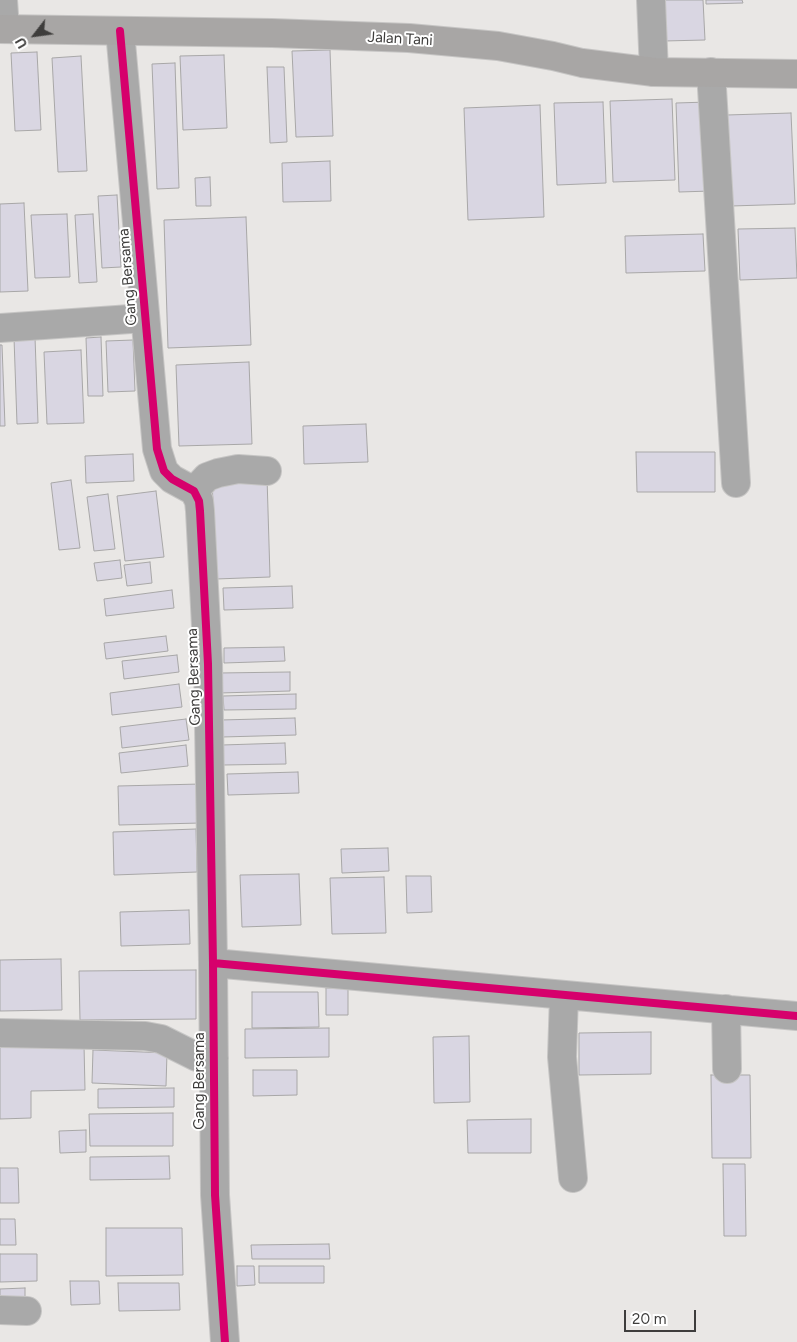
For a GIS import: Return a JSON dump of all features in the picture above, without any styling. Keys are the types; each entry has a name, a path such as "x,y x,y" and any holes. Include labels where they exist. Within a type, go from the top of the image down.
{"highway":[{"name":"Jalan Tani","path":"3,29 272,33 409,38 498,46 582,63 654,72 797,74"}],"street":[{"path":"3,0 3,29"},
{"path":"651,0 654,72"},
{"name":"Gang Bersama","path":"120,31 158,449 164,471 172,479 194,491 199,501 200,511 208,664 215,1195 225,1342"},
{"path":"711,72 736,483"},
{"path":"0,328 145,318"},
{"path":"194,491 207,477 218,473 238,469 267,471"},
{"path":"213,963 452,983 797,1016"},
{"path":"564,995 562,1058 573,1178"},
{"path":"726,1009 726,1069"},
{"path":"0,1033 145,1036 161,1039 197,1057 214,1058"},
{"path":"0,1310 27,1311"}],"building":[{"path":"662,0 703,0 705,40 664,41"},
{"path":"706,0 742,0 743,3 706,4"},
{"path":"330,50 333,136 296,137 292,51"},
{"path":"37,52 41,130 15,131 11,53"},
{"path":"224,55 227,128 183,130 180,56"},
{"path":"81,56 87,171 58,172 52,58"},
{"path":"175,63 179,188 157,189 152,64"},
{"path":"267,67 284,67 287,142 270,143"},
{"path":"672,99 675,180 613,182 610,101"},
{"path":"603,102 606,183 557,185 554,103"},
{"path":"708,102 711,191 679,192 676,103"},
{"path":"540,105 544,217 468,220 464,108"},
{"path":"791,113 795,204 731,206 727,115"},
{"path":"330,161 331,201 283,202 282,163"},
{"path":"210,177 211,206 196,206 195,178"},
{"path":"117,195 121,267 102,268 98,196"},
{"path":"24,203 28,291 0,292 0,204"},
{"path":"67,214 70,277 35,278 31,215"},
{"path":"93,214 97,282 79,283 75,215"},
{"path":"246,217 251,345 168,348 164,220"},
{"path":"795,228 797,278 740,280 738,229"},
{"path":"703,234 705,271 626,273 625,236"},
{"path":"35,337 38,423 17,424 14,338"},
{"path":"101,337 103,396 88,396 86,338"},
{"path":"133,340 135,391 108,392 106,341"},
{"path":"0,345 2,345 5,426 0,426"},
{"path":"81,350 84,423 47,424 44,352"},
{"path":"249,362 252,444 179,446 176,365"},
{"path":"366,424 368,462 304,464 303,426"},
{"path":"636,452 715,452 715,492 637,492"},
{"path":"133,454 134,481 86,483 85,456"},
{"path":"267,477 270,577 216,579 212,479"},
{"path":"71,480 80,548 59,550 51,483"},
{"path":"156,491 164,557 125,561 117,496"},
{"path":"108,494 115,549 94,551 87,497"},
{"path":"120,560 122,578 97,581 94,563"},
{"path":"150,562 152,583 127,586 124,565"},
{"path":"292,586 293,608 224,610 223,588"},
{"path":"172,590 174,608 106,616 104,599"},
{"path":"166,636 168,651 106,659 104,643"},
{"path":"284,647 285,661 224,663 224,648"},
{"path":"177,655 179,672 124,679 122,661"},
{"path":"290,672 290,691 219,693 219,673"},
{"path":"179,684 182,707 112,715 110,693"},
{"path":"296,694 296,709 224,710 223,696"},
{"path":"295,718 296,735 222,737 221,720"},
{"path":"186,719 189,740 122,748 120,727"},
{"path":"285,743 286,764 223,765 222,745"},
{"path":"186,745 188,766 121,773 119,753"},
{"path":"298,772 299,793 228,795 227,774"},
{"path":"201,784 201,823 119,825 118,786"},
{"path":"196,829 197,872 114,875 113,832"},
{"path":"388,848 389,871 342,873 341,849"},
{"path":"299,874 301,925 242,927 240,875"},
{"path":"406,876 431,876 432,912 407,913"},
{"path":"384,877 386,933 332,934 330,878"},
{"path":"189,910 190,944 121,946 120,912"},
{"path":"61,959 62,1010 0,1011 0,960"},
{"path":"196,970 196,1019 80,1020 79,971"},
{"path":"326,988 348,988 348,1015 326,1015"},
{"path":"252,992 318,992 319,1027 252,1028"},
{"path":"329,1028 329,1057 245,1058 245,1029"},
{"path":"651,1032 651,1074 579,1075 579,1033"},
{"path":"469,1036 470,1102 434,1103 433,1037"},
{"path":"0,1045 84,1045 85,1090 31,1091 31,1118 0,1119"},
{"path":"93,1050 167,1053 166,1086 92,1083"},
{"path":"253,1070 297,1070 297,1095 253,1096"},
{"path":"711,1075 750,1075 751,1158 712,1158"},
{"path":"174,1088 174,1107 98,1108 98,1089"},
{"path":"173,1113 173,1146 90,1146 89,1114"},
{"path":"531,1119 531,1153 468,1153 467,1120"},
{"path":"86,1130 86,1152 60,1153 59,1131"},
{"path":"169,1156 170,1179 90,1180 90,1157"},
{"path":"723,1164 745,1164 746,1236 724,1236"},
{"path":"0,1168 18,1168 19,1203 0,1203"},
{"path":"0,1219 15,1219 16,1245 0,1245"},
{"path":"106,1228 182,1228 183,1275 106,1276"},
{"path":"329,1244 330,1259 252,1259 251,1245"},
{"path":"0,1254 37,1254 37,1281 0,1282"},
{"path":"237,1266 254,1266 255,1285 237,1286"},
{"path":"259,1266 324,1266 324,1283 259,1283"},
{"path":"70,1281 99,1281 100,1304 71,1305"},
{"path":"118,1283 179,1283 180,1310 119,1311"},
{"path":"25,1288 25,1303 0,1303 0,1289"}],"cycle path":[{"path":"120,31 157,449 164,471 172,479 194,491 199,501 200,511 208,664 215,1195 225,1342"},
{"path":"213,963 797,1016"}]}
